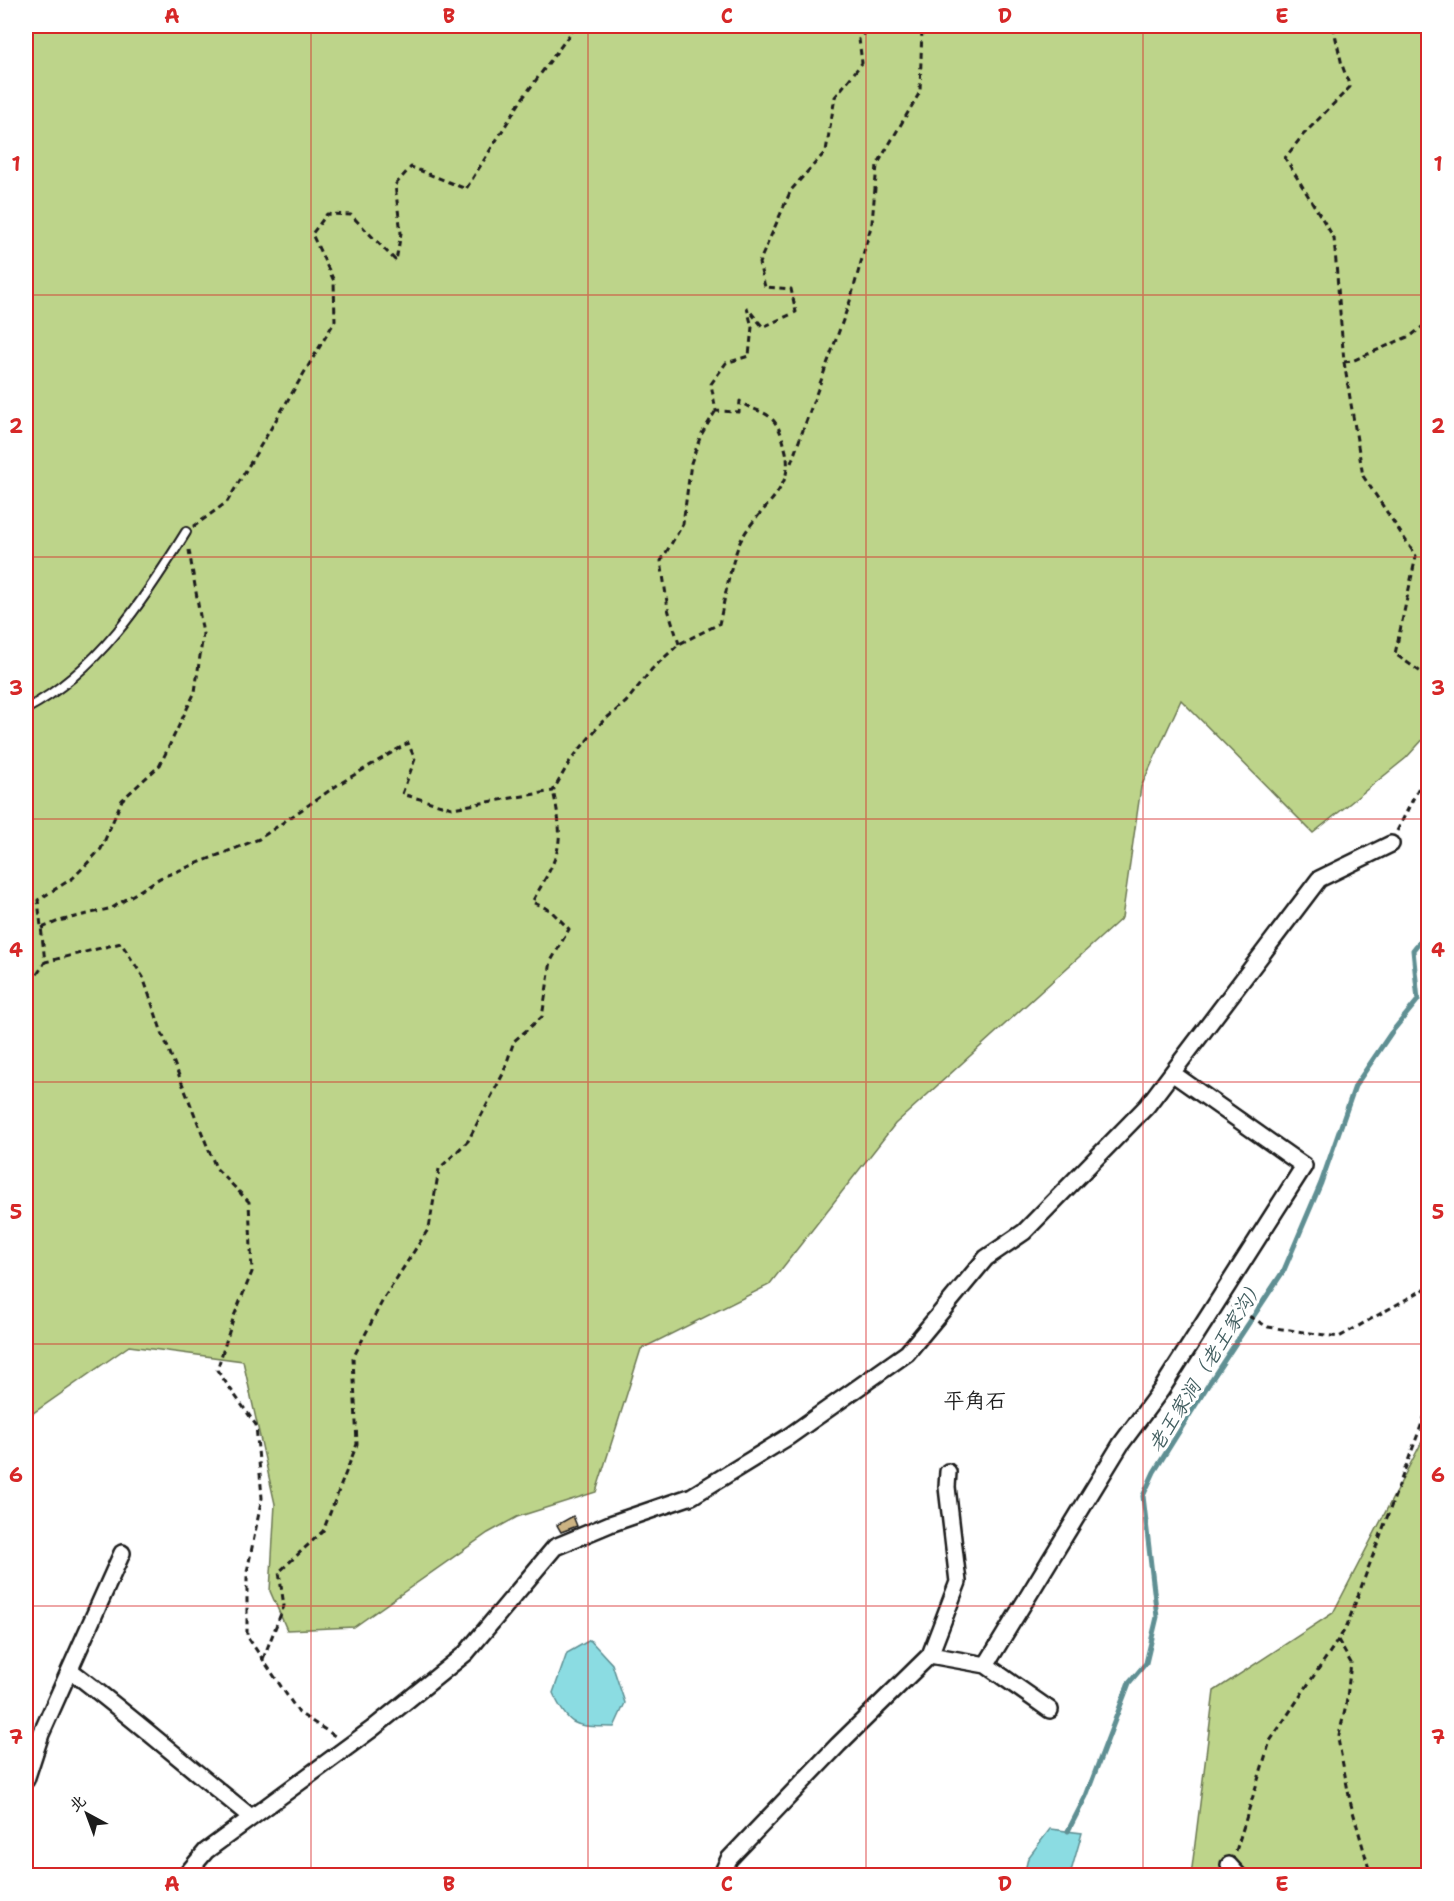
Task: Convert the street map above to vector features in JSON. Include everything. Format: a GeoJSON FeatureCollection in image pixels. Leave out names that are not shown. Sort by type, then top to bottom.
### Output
{"type":"FeatureCollection","features":[{"type":"Feature","properties":{"kind":"street"},"geometry":{"type":"LineString","coordinates":[[185,1875],[206,1851],[466,1653],[555,1547],[610,1524],[692,1496],[788,1437],[907,1353],[986,1258],[1024,1232],[1147,1106],[1319,879],[1391,844]]}},
{"type":"Feature","properties":{"kind":"street"},"geometry":{"type":"LineString","coordinates":[[986,1665],[1121,1444],[1161,1390],[1304,1166],[1172,1073]]}},
{"type":"Feature","properties":{"kind":"street"},"geometry":{"type":"LineString","coordinates":[[721,1875],[729,1859],[838,1745],[930,1655],[958,1582],[947,1487],[948,1472]]}},
{"type":"Feature","properties":{"kind":"street"},"geometry":{"type":"LineString","coordinates":[[26,1780],[41,1734],[122,1552]]}},
{"type":"Feature","properties":{"kind":"street"},"geometry":{"type":"LineString","coordinates":[[930,1655],[986,1665],[1050,1710]]}},
{"type":"Feature","properties":{"kind":"street"},"geometry":{"type":"LineString","coordinates":[[70,1670],[139,1722],[182,1762],[250,1817]]}},
{"type":"Feature","properties":{"kind":"lane"},"geometry":{"type":"LineString","coordinates":[[26,709],[45,699],[100,652],[146,597],[186,532]]}},
{"type":"Feature","properties":{"kind":"path"},"geometry":{"type":"LineString","coordinates":[[26,992],[45,962],[39,900],[73,878],[100,849],[122,800],[160,765],[195,692],[203,634],[186,532],[227,502],[335,321],[334,281],[312,234],[327,214],[351,215],[396,261],[401,233],[395,185],[411,167],[466,189],[522,99],[576,26]]}},
{"type":"Feature","properties":{"kind":"path"},"geometry":{"type":"LineString","coordinates":[[679,644],[668,609],[661,561],[683,524],[691,463],[700,435],[716,411],[711,384],[726,363],[749,356],[752,327],[747,308],[764,327],[796,312],[791,289],[765,287],[759,263],[791,190],[825,151],[835,97],[862,63],[859,39],[870,26]]}},
{"type":"Feature","properties":{"kind":"path"},"geometry":{"type":"LineString","coordinates":[[263,1659],[284,1606],[279,1572],[323,1531],[357,1444],[353,1358],[384,1298],[429,1228],[439,1169],[468,1141],[503,1074],[514,1041],[542,1017],[551,961],[569,928],[550,910],[532,902],[556,860],[561,826],[553,791],[570,760],[602,722],[626,702],[652,669],[679,644],[719,624],[738,547],[752,521],[780,490],[850,301],[872,223],[877,165],[920,92],[922,26]]}},
{"type":"Feature","properties":{"kind":"path"},"geometry":{"type":"LineString","coordinates":[[1333,26],[1342,65],[1350,87],[1303,135],[1285,158],[1334,238],[1344,362],[1363,476],[1416,556],[1395,654],[1428,677]]}},
{"type":"Feature","properties":{"kind":"path"},"geometry":{"type":"LineString","coordinates":[[1344,362],[1352,361],[1412,335],[1428,322]]}},
{"type":"Feature","properties":{"kind":"path"},"geometry":{"type":"LineString","coordinates":[[716,411],[739,412],[740,401],[748,408],[771,417],[782,436],[790,465]]}},
{"type":"Feature","properties":{"kind":"path"},"geometry":{"type":"LineString","coordinates":[[42,928],[58,921],[112,908],[160,878],[259,839],[339,784],[408,743],[416,759],[402,794],[452,808],[553,791]]}},
{"type":"Feature","properties":{"kind":"path"},"geometry":{"type":"LineString","coordinates":[[1391,844],[1428,768]]}},
{"type":"Feature","properties":{"kind":"path"},"geometry":{"type":"LineString","coordinates":[[45,962],[121,943],[143,977],[162,1034],[216,1168],[249,1202],[252,1272],[234,1316],[217,1370],[256,1425],[262,1498],[247,1572],[247,1636],[299,1713],[348,1745]]}},
{"type":"Feature","properties":{"kind":"path"},"geometry":{"type":"LineString","coordinates":[[1219,1299],[1268,1327],[1339,1337],[1428,1287]]}},
{"type":"Feature","properties":{"kind":"path"},"geometry":{"type":"LineString","coordinates":[[1234,1866],[1270,1741],[1346,1628],[1428,1407]]}},
{"type":"Feature","properties":{"kind":"path"},"geometry":{"type":"LineString","coordinates":[[1338,1640],[1351,1663],[1346,1706],[1338,1739],[1350,1801],[1371,1875]]}},
{"type":"Feature","properties":{"kind":"green space"},"geometry":{"type":"Polygon","coordinates":[[[26,26],[1428,26],[1428,734],[1406,758],[1313,833],[1181,700],[1141,787],[1122,918],[895,1124],[769,1285],[641,1349],[596,1492],[517,1517],[488,1533],[354,1627],[287,1630],[270,1591],[275,1504],[243,1361],[129,1346],[26,1418],[26,26]]]}},
{"type":"Feature","properties":{"kind":"green space"},"geometry":{"type":"Polygon","coordinates":[[[1428,1430],[1428,1875],[1191,1876],[1214,1691],[1333,1613],[1428,1430]]]}},
{"type":"Feature","properties":{"kind":"water"},"geometry":{"type":"Polygon","coordinates":[[[590,1640],[612,1664],[625,1703],[614,1727],[576,1724],[564,1714],[553,1693],[567,1653],[590,1640]]]}},
{"type":"Feature","properties":{"kind":"water"},"geometry":{"type":"Polygon","coordinates":[[[1050,1829],[1082,1833],[1070,1875],[1024,1875],[1028,1858],[1050,1829]]]}},
{"type":"Feature","properties":{"kind":"building"},"geometry":{"type":"Polygon","coordinates":[[[573,1516],[577,1526],[561,1532],[557,1525],[573,1516]]]}},
{"type":"Feature","properties":{"kind":"waterway","name":"老王家涧（老王家沟）"},"geometry":{"type":"LineString","coordinates":[[1068,1831],[1086,1796],[1129,1683],[1146,1663],[1157,1617],[1143,1496],[1154,1472],[1210,1382],[1284,1270],[1321,1183],[1355,1086],[1391,1033],[1418,1000],[1413,950],[1428,931]]}},
{"type":"Feature","properties":{"kind":"district","name":"平角石"},"geometry":{"type":"Point","coordinates":[975,1401]}}]}
